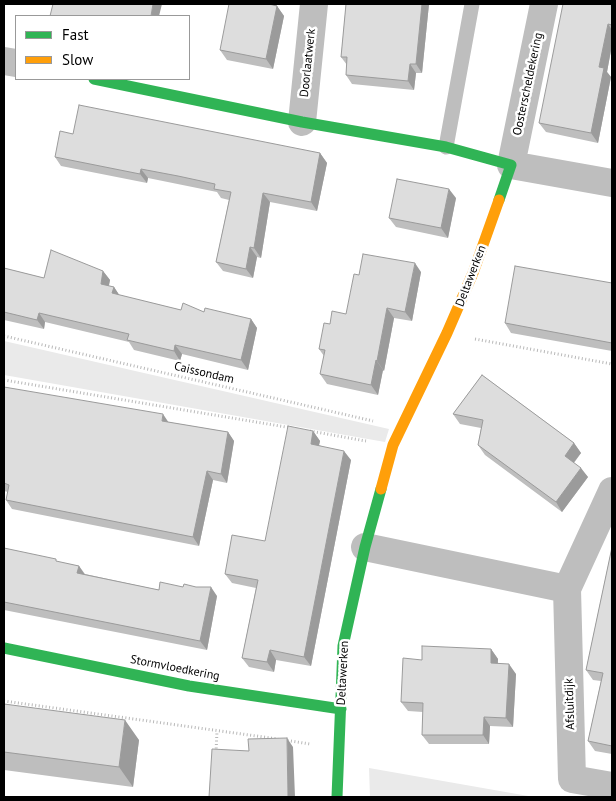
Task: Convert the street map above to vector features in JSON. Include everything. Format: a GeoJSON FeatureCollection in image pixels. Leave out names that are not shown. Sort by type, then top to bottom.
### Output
{"type":"FeatureCollection","features":[{"type":"Feature","properties":{"kind":"street","name":"Doorlaatwerk"},"geometry":{"type":"LineString","coordinates":[[302,122],[314,4]]}},
{"type":"Feature","properties":{"kind":"street","name":"Oosterscheldekering"},"geometry":{"type":"LineString","coordinates":[[511,165],[544,4]]}},
{"type":"Feature","properties":{"kind":"street"},"geometry":{"type":"LineString","coordinates":[[99,80],[302,122],[446,147],[511,165],[612,183]]}},
{"type":"Feature","properties":{"kind":"street","name":"Deltawerken"},"geometry":{"type":"LineString","coordinates":[[337,797],[343,646],[365,547],[393,445],[448,334],[473,273],[511,165]]}},
{"type":"Feature","properties":{"kind":"street","name":"Afsluitdijk"},"geometry":{"type":"LineString","coordinates":[[612,492],[567,589],[572,779],[612,786]]}},
{"type":"Feature","properties":{"kind":"street"},"geometry":{"type":"LineString","coordinates":[[365,547],[567,589]]}},
{"type":"Feature","properties":{"kind":"street","name":"Stormvloedkering"},"geometry":{"type":"LineString","coordinates":[[4,648],[189,686],[341,709]]}},
{"type":"Feature","properties":{"kind":"lane"},"geometry":{"type":"LineString","coordinates":[[446,147],[472,4]]}},
{"type":"Feature","properties":{"kind":"path"},"geometry":{"type":"LineString","coordinates":[[448,334],[612,364]]}},
{"type":"Feature","properties":{"kind":"path","name":"Caissondam"},"geometry":{"type":"LineString","coordinates":[[4,336],[401,427]]}},
{"type":"Feature","properties":{"kind":"path"},"geometry":{"type":"LineString","coordinates":[[4,380],[296,429]]}},
{"type":"Feature","properties":{"kind":"path"},"geometry":{"type":"LineString","coordinates":[[306,430],[393,445]]}},
{"type":"Feature","properties":{"kind":"path"},"geometry":{"type":"LineString","coordinates":[[4,701],[339,748]]}},
{"type":"Feature","properties":{"kind":"path"},"geometry":{"type":"LineString","coordinates":[[215,759],[217,731]]}},
{"type":"Feature","properties":{"kind":"shaded area"},"geometry":{"type":"Polygon","coordinates":[[[4,341],[389,429],[385,442],[4,375],[4,341]]]}},
{"type":"Feature","properties":{"kind":"shaded area"},"geometry":{"type":"Polygon","coordinates":[[[369,768],[534,797],[370,797],[369,768]]]}},
{"type":"Feature","properties":{"kind":"building"},"geometry":{"type":"Polygon","coordinates":[[[53,4],[153,4],[151,15],[50,15],[53,4]]]}},
{"type":"Feature","properties":{"kind":"building"},"geometry":{"type":"Polygon","coordinates":[[[229,4],[269,4],[277,6],[266,59],[220,50],[229,4]]]}},
{"type":"Feature","properties":{"kind":"building"},"geometry":{"type":"Polygon","coordinates":[[[346,4],[422,4],[416,64],[410,64],[408,81],[346,75],[347,57],[341,57],[346,4]]]}},
{"type":"Feature","properties":{"kind":"building"},"geometry":{"type":"Polygon","coordinates":[[[563,4],[612,4],[612,25],[608,24],[599,67],[604,68],[591,133],[539,123],[563,4]]]}},
{"type":"Feature","properties":{"kind":"building"},"geometry":{"type":"Polygon","coordinates":[[[79,105],[320,153],[311,202],[263,193],[254,248],[250,247],[246,269],[216,262],[231,192],[214,189],[215,184],[178,176],[141,169],[140,174],[55,157],[60,131],[73,134],[79,105]]]}},
{"type":"Feature","properties":{"kind":"building"},"geometry":{"type":"Polygon","coordinates":[[[397,179],[449,189],[441,228],[389,218],[397,179]]]}},
{"type":"Feature","properties":{"kind":"building"},"geometry":{"type":"Polygon","coordinates":[[[51,250],[103,271],[101,284],[114,287],[112,293],[181,310],[183,303],[204,312],[205,308],[251,319],[241,360],[175,345],[174,351],[127,340],[129,334],[39,313],[37,320],[4,312],[4,268],[44,278],[51,250]]]}},
{"type":"Feature","properties":{"kind":"building"},"geometry":{"type":"Polygon","coordinates":[[[363,254],[415,263],[405,312],[387,308],[371,385],[320,374],[325,350],[319,349],[324,323],[330,324],[332,311],[346,314],[354,274],[359,275],[363,254]]]}},
{"type":"Feature","properties":{"kind":"building"},"geometry":{"type":"Polygon","coordinates":[[[515,266],[612,283],[612,343],[505,323],[515,266]]]}},
{"type":"Feature","properties":{"kind":"building"},"geometry":{"type":"Polygon","coordinates":[[[482,375],[574,443],[565,456],[581,468],[556,502],[478,445],[483,420],[453,414],[482,375]]]}},
{"type":"Feature","properties":{"kind":"building"},"geometry":{"type":"Polygon","coordinates":[[[4,387],[163,414],[162,421],[228,432],[221,474],[207,471],[193,537],[6,500],[9,485],[4,483],[4,387]]]}},
{"type":"Feature","properties":{"kind":"building"},"geometry":{"type":"Polygon","coordinates":[[[288,426],[313,431],[311,444],[344,451],[304,657],[270,650],[267,662],[242,658],[258,580],[225,574],[232,535],[265,541],[288,426]]]}},
{"type":"Feature","properties":{"kind":"building"},"geometry":{"type":"Polygon","coordinates":[[[612,547],[612,746],[588,741],[603,673],[586,670],[612,547]]]}},
{"type":"Feature","properties":{"kind":"building"},"geometry":{"type":"Polygon","coordinates":[[[4,548],[79,566],[77,573],[159,590],[160,582],[183,587],[184,584],[196,587],[211,587],[200,641],[4,602],[4,548]]]}},
{"type":"Feature","properties":{"kind":"building"},"geometry":{"type":"Polygon","coordinates":[[[422,646],[491,649],[491,663],[509,664],[506,718],[484,717],[483,735],[422,735],[423,703],[401,702],[403,658],[422,660],[422,646]]]}},
{"type":"Feature","properties":{"kind":"building"},"geometry":{"type":"Polygon","coordinates":[[[4,704],[125,720],[119,767],[4,752],[4,704]]]}},
{"type":"Feature","properties":{"kind":"building"},"geometry":{"type":"Polygon","coordinates":[[[287,738],[288,797],[209,797],[212,749],[249,751],[248,739],[287,738]]]}},
{"type":"Feature","properties":{"kind":"traffic: fast"},"geometry":{"type":"LineString","coordinates":[[99,80],[302,122],[446,147],[511,165],[499,200]]}},
{"type":"Feature","properties":{"kind":"traffic: fast"},"geometry":{"type":"LineString","coordinates":[[337,797],[343,646],[365,547],[381,489]]}},
{"type":"Feature","properties":{"kind":"traffic: fast"},"geometry":{"type":"LineString","coordinates":[[4,648],[189,686],[341,709]]}},
{"type":"Feature","properties":{"kind":"traffic: slow"},"geometry":{"type":"LineString","coordinates":[[381,489],[393,445],[447,333],[473,273],[499,200]]}}]}
